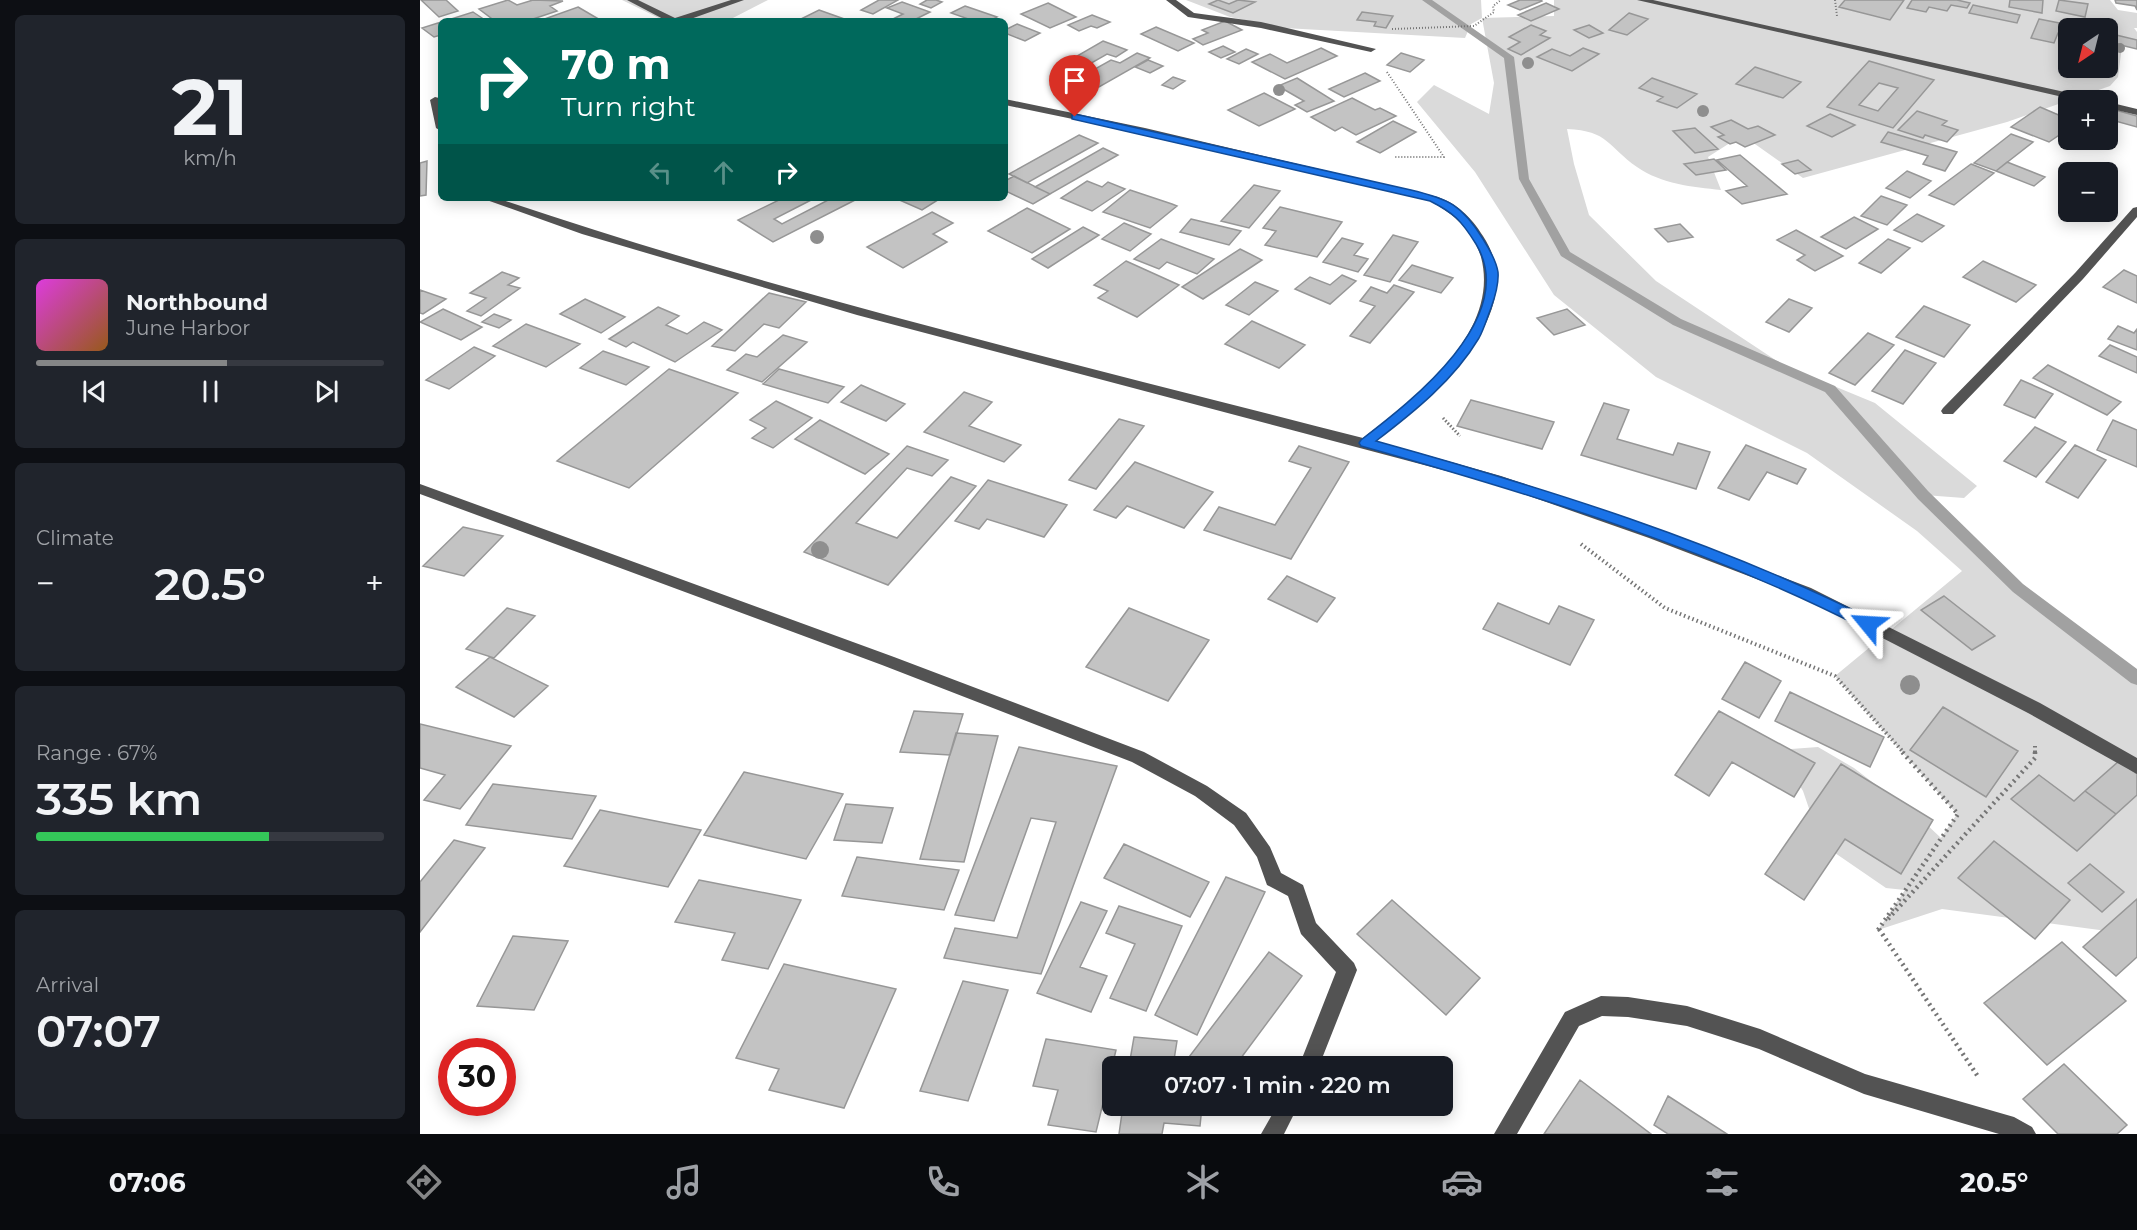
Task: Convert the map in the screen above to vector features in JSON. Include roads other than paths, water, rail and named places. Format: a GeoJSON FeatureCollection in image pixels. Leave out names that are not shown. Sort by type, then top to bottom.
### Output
{"type":"FeatureCollection","features":[{"type":"Feature","properties":{"kind":"street"},"geometry":{"type":"LineString","coordinates":[[631,0],[669,18]]}},
{"type":"Feature","properties":{"kind":"street"},"geometry":{"type":"LineString","coordinates":[[684,18],[740,0]]}},
{"type":"Feature","properties":{"kind":"street"},"geometry":{"type":"LineString","coordinates":[[1170,0],[1191,15],[1261,25],[1371,48]]}},
{"type":"Feature","properties":{"kind":"street"},"geometry":{"type":"LineString","coordinates":[[1641,0],[2058,93]]}},
{"type":"Feature","properties":{"kind":"street"},"geometry":{"type":"LineString","coordinates":[[434,100],[438,116]]}},
{"type":"Feature","properties":{"kind":"street"},"geometry":{"type":"LineString","coordinates":[[1008,103],[1145,131],[1434,199],[1456,210],[1466,219],[1489,256],[1493,274],[1490,294],[1474,336],[1454,364],[1405,413],[1365,443]]}},
{"type":"Feature","properties":{"kind":"street"},"geometry":{"type":"LineString","coordinates":[[2118,107],[2137,112]]}},
{"type":"Feature","properties":{"kind":"street"},"geometry":{"type":"LineString","coordinates":[[495,201],[586,232],[861,312],[1496,479],[1654,534],[1806,592],[2034,708],[2137,766]]}},
{"type":"Feature","properties":{"kind":"street"},"geometry":{"type":"LineString","coordinates":[[1948,411],[2079,276],[2137,210]]}},
{"type":"Feature","properties":{"kind":"street"},"geometry":{"type":"LineString","coordinates":[[420,489],[888,661],[1062,728],[1138,758],[1201,790],[1240,819],[1264,853],[1274,879],[1296,891],[1308,928],[1347,970],[1313,1056]]}},
{"type":"Feature","properties":{"kind":"street"},"geometry":{"type":"LineString","coordinates":[[1505,1134],[1572,1019],[1601,1006],[1628,1006],[1687,1016],[1760,1039],[1864,1083],[2020,1131]]}},
{"type":"Feature","properties":{"kind":"street"},"geometry":{"type":"LineString","coordinates":[[1272,1134],[1282,1116]]}},
{"type":"Feature","properties":{"kind":"waterway"},"geometry":{"type":"LineString","coordinates":[[1426,0],[1509,57],[1524,179],[1565,254],[1677,322],[1830,389],[1923,495],[2018,588],[2137,678]]}}]}
